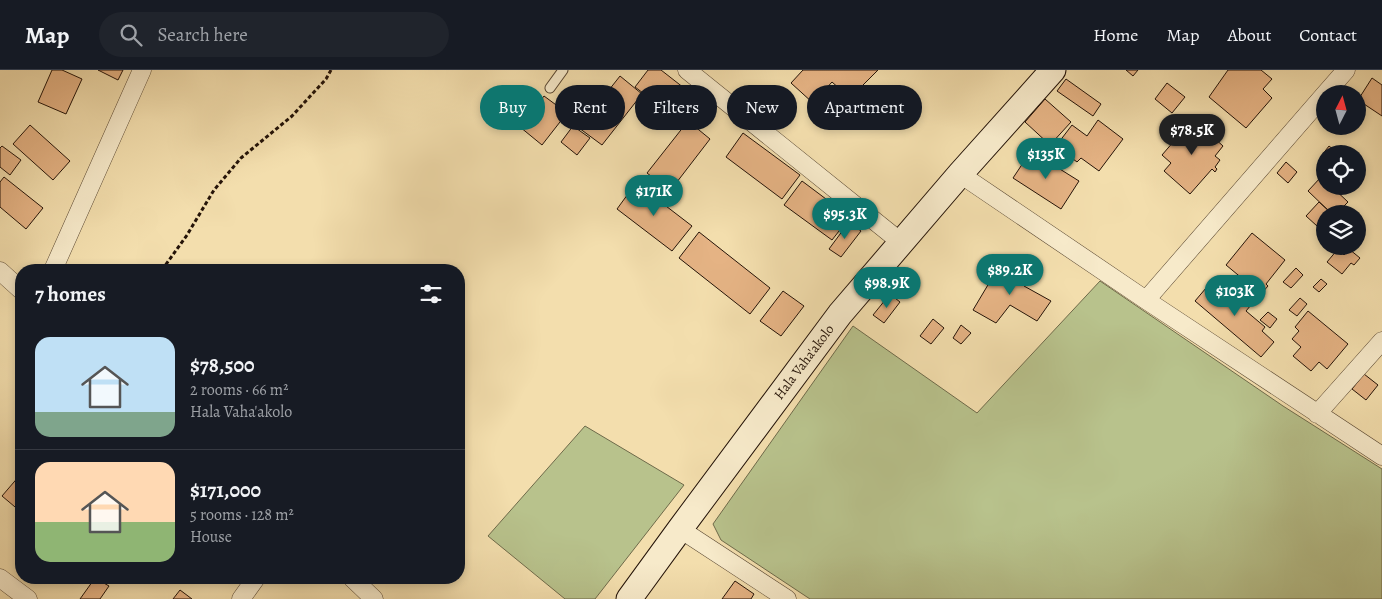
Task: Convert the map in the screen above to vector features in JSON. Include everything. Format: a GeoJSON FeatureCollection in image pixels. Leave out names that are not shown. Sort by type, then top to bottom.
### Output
{"type":"FeatureCollection","features":[{"type":"Feature","properties":{"kind":"main road","name":"Hala Vaha'akolo"},"geometry":{"type":"LineString","coordinates":[[629,599],[840,314],[960,174],[1053,70]]}},
{"type":"Feature","properties":{"kind":"street"},"geometry":{"type":"LineString","coordinates":[[56,264],[142,70]]}},
{"type":"Feature","properties":{"kind":"street"},"geometry":{"type":"LineString","coordinates":[[687,70],[902,242]]}},
{"type":"Feature","properties":{"kind":"street"},"geometry":{"type":"LineString","coordinates":[[1333,85],[1346,70]]}},
{"type":"Feature","properties":{"kind":"street"},"geometry":{"type":"LineString","coordinates":[[1146,300],[1316,104]]}},
{"type":"Feature","properties":{"kind":"street"},"geometry":{"type":"LineString","coordinates":[[960,174],[1382,456]]}},
{"type":"Feature","properties":{"kind":"street"},"geometry":{"type":"LineString","coordinates":[[0,271],[15,285]]}},
{"type":"Feature","properties":{"kind":"street"},"geometry":{"type":"LineString","coordinates":[[1317,414],[1382,341]]}},
{"type":"Feature","properties":{"kind":"street"},"geometry":{"type":"LineString","coordinates":[[680,529],[787,599]]}},
{"type":"Feature","properties":{"kind":"street"},"geometry":{"type":"LineString","coordinates":[[0,578],[28,599]]}},
{"type":"Feature","properties":{"kind":"street"},"geometry":{"type":"LineString","coordinates":[[241,599],[252,584]]}},
{"type":"Feature","properties":{"kind":"street"},"geometry":{"type":"LineString","coordinates":[[358,584],[374,599]]}},
{"type":"Feature","properties":{"kind":"lane"},"geometry":{"type":"LineString","coordinates":[[550,88],[563,70]]}},
{"type":"Feature","properties":{"kind":"path"},"geometry":{"type":"LineString","coordinates":[[166,264],[187,235],[214,190],[241,158],[292,116],[326,80],[331,70]]}},
{"type":"Feature","properties":{"kind":"green space"},"geometry":{"type":"Polygon","coordinates":[[[1100,281],[1283,406],[1382,469],[1382,599],[810,599],[721,540],[713,524],[853,326],[977,413],[1100,281]]]}},
{"type":"Feature","properties":{"kind":"green space"},"geometry":{"type":"Polygon","coordinates":[[[585,426],[684,485],[595,599],[565,599],[488,536],[585,426]]]}},
{"type":"Feature","properties":{"kind":"building"},"geometry":{"type":"Polygon","coordinates":[[[52,70],[62,70],[82,79],[66,114],[38,102],[52,70]]]}},
{"type":"Feature","properties":{"kind":"building"},"geometry":{"type":"Polygon","coordinates":[[[98,70],[123,70],[118,80],[98,70]]]}},
{"type":"Feature","properties":{"kind":"building"},"geometry":{"type":"Polygon","coordinates":[[[648,70],[661,70],[680,85],[637,85],[648,70]]]}},
{"type":"Feature","properties":{"kind":"building"},"geometry":{"type":"Polygon","coordinates":[[[803,70],[878,70],[863,85],[835,85],[832,82],[829,85],[807,85],[807,98],[797,88],[797,85],[791,83],[803,70]]]}},
{"type":"Feature","properties":{"kind":"building"},"geometry":{"type":"Polygon","coordinates":[[[1126,70],[1138,70],[1133,76],[1126,70]]]}},
{"type":"Feature","properties":{"kind":"building"},"geometry":{"type":"Polygon","coordinates":[[[1228,70],[1261,70],[1272,79],[1263,89],[1272,98],[1246,128],[1209,97],[1228,70]]]}},
{"type":"Feature","properties":{"kind":"building"},"geometry":{"type":"Polygon","coordinates":[[[620,76],[635,88],[635,103],[625,116],[625,85],[613,85],[620,76]]]}},
{"type":"Feature","properties":{"kind":"building"},"geometry":{"type":"Polygon","coordinates":[[[1372,78],[1382,85],[1382,116],[1366,105],[1366,87],[1372,78]]]}},
{"type":"Feature","properties":{"kind":"building"},"geometry":{"type":"Polygon","coordinates":[[[1066,79],[1101,104],[1093,116],[1057,91],[1066,79]]]}},
{"type":"Feature","properties":{"kind":"building"},"geometry":{"type":"Polygon","coordinates":[[[1167,83],[1185,97],[1172,113],[1155,99],[1167,83]]]}},
{"type":"Feature","properties":{"kind":"building"},"geometry":{"type":"Polygon","coordinates":[[[545,97],[555,104],[555,128],[542,145],[524,130],[545,130],[545,97]]]}},
{"type":"Feature","properties":{"kind":"building"},"geometry":{"type":"Polygon","coordinates":[[[1045,99],[1071,122],[1050,145],[1025,122],[1045,99]]]}},
{"type":"Feature","properties":{"kind":"building"},"geometry":{"type":"Polygon","coordinates":[[[1193,119],[1223,146],[1215,156],[1220,160],[1215,167],[1217,169],[1215,172],[1212,169],[1190,194],[1164,171],[1171,163],[1162,155],[1193,119]]]}},
{"type":"Feature","properties":{"kind":"building"},"geometry":{"type":"Polygon","coordinates":[[[1098,120],[1123,139],[1099,171],[1081,158],[1077,162],[1056,146],[1072,125],[1087,136],[1098,120]]]}},
{"type":"Feature","properties":{"kind":"building"},"geometry":{"type":"Polygon","coordinates":[[[30,125],[70,161],[53,180],[13,144],[30,125]]]}},
{"type":"Feature","properties":{"kind":"building"},"geometry":{"type":"Polygon","coordinates":[[[570,130],[579,130],[590,138],[577,155],[561,142],[570,130]]]}},
{"type":"Feature","properties":{"kind":"building"},"geometry":{"type":"Polygon","coordinates":[[[582,130],[614,130],[602,145],[582,130]]]}},
{"type":"Feature","properties":{"kind":"building"},"geometry":{"type":"Polygon","coordinates":[[[681,130],[699,130],[710,139],[670,191],[647,173],[681,130]]]}},
{"type":"Feature","properties":{"kind":"building"},"geometry":{"type":"Polygon","coordinates":[[[743,133],[800,175],[782,199],[726,157],[743,133]]]}},
{"type":"Feature","properties":{"kind":"building"},"geometry":{"type":"Polygon","coordinates":[[[2,146],[21,160],[10,175],[0,167],[0,148],[2,146]]]}},
{"type":"Feature","properties":{"kind":"building"},"geometry":{"type":"Polygon","coordinates":[[[1031,151],[1079,181],[1061,209],[1013,178],[1031,151]]]}},
{"type":"Feature","properties":{"kind":"building"},"geometry":{"type":"Polygon","coordinates":[[[1286,162],[1297,172],[1288,183],[1277,173],[1286,162]]]}},
{"type":"Feature","properties":{"kind":"building"},"geometry":{"type":"Polygon","coordinates":[[[4,177],[43,208],[26,229],[0,207],[0,182],[4,177]]]}},
{"type":"Feature","properties":{"kind":"building"},"geometry":{"type":"Polygon","coordinates":[[[802,181],[850,217],[832,240],[784,205],[802,181]]]}},
{"type":"Feature","properties":{"kind":"building"},"geometry":{"type":"Polygon","coordinates":[[[1316,182],[1316,195],[1341,195],[1348,202],[1345,205],[1323,205],[1308,191],[1316,182]]]}},
{"type":"Feature","properties":{"kind":"building"},"geometry":{"type":"Polygon","coordinates":[[[636,183],[692,226],[672,251],[617,209],[636,183]]]}},
{"type":"Feature","properties":{"kind":"building"},"geometry":{"type":"Polygon","coordinates":[[[1316,205],[1316,225],[1306,216],[1316,205]]]}},
{"type":"Feature","properties":{"kind":"building"},"geometry":{"type":"Polygon","coordinates":[[[849,222],[861,231],[841,257],[829,249],[849,222]]]}},
{"type":"Feature","properties":{"kind":"building"},"geometry":{"type":"Polygon","coordinates":[[[699,232],[770,288],[750,314],[679,258],[699,232]]]}},
{"type":"Feature","properties":{"kind":"building"},"geometry":{"type":"Polygon","coordinates":[[[1252,233],[1285,260],[1266,284],[1268,286],[1261,294],[1226,265],[1252,233]]]}},
{"type":"Feature","properties":{"kind":"building"},"geometry":{"type":"Polygon","coordinates":[[[1333,255],[1356,255],[1360,258],[1354,265],[1351,263],[1342,274],[1327,262],[1333,255]]]}},
{"type":"Feature","properties":{"kind":"building"},"geometry":{"type":"Polygon","coordinates":[[[1001,263],[1027,279],[1024,286],[1051,301],[1037,321],[1010,305],[996,323],[973,310],[1001,263]]]}},
{"type":"Feature","properties":{"kind":"building"},"geometry":{"type":"Polygon","coordinates":[[[1296,268],[1303,275],[1291,288],[1283,282],[1296,268]]]}},
{"type":"Feature","properties":{"kind":"building"},"geometry":{"type":"Polygon","coordinates":[[[1321,279],[1327,284],[1319,292],[1313,287],[1321,279]]]}},
{"type":"Feature","properties":{"kind":"building"},"geometry":{"type":"Polygon","coordinates":[[[1212,281],[1232,298],[1237,293],[1251,305],[1246,311],[1265,327],[1262,331],[1274,342],[1261,357],[1195,301],[1212,281]]]}},
{"type":"Feature","properties":{"kind":"building"},"geometry":{"type":"Polygon","coordinates":[[[783,291],[804,306],[781,336],[760,321],[783,291]]]}},
{"type":"Feature","properties":{"kind":"building"},"geometry":{"type":"Polygon","coordinates":[[[890,294],[900,302],[884,323],[873,315],[890,294]]]}},
{"type":"Feature","properties":{"kind":"building"},"geometry":{"type":"Polygon","coordinates":[[[1300,298],[1307,304],[1297,316],[1289,310],[1300,298]]]}},
{"type":"Feature","properties":{"kind":"building"},"geometry":{"type":"Polygon","coordinates":[[[1308,311],[1348,344],[1327,369],[1319,362],[1311,371],[1293,356],[1301,347],[1292,339],[1299,331],[1295,327],[1308,311]]]}},
{"type":"Feature","properties":{"kind":"building"},"geometry":{"type":"Polygon","coordinates":[[[1268,312],[1277,319],[1270,328],[1260,320],[1268,312]]]}},
{"type":"Feature","properties":{"kind":"building"},"geometry":{"type":"Polygon","coordinates":[[[933,319],[944,328],[931,344],[920,336],[933,319]]]}},
{"type":"Feature","properties":{"kind":"building"},"geometry":{"type":"Polygon","coordinates":[[[961,325],[971,333],[961,344],[953,338],[961,325]]]}},
{"type":"Feature","properties":{"kind":"building"},"geometry":{"type":"Polygon","coordinates":[[[1364,374],[1378,385],[1366,400],[1352,389],[1364,374]]]}},
{"type":"Feature","properties":{"kind":"building"},"geometry":{"type":"Polygon","coordinates":[[[15,481],[15,507],[2,496],[15,481]]]}},
{"type":"Feature","properties":{"kind":"building"},"geometry":{"type":"Polygon","coordinates":[[[735,581],[754,594],[751,599],[722,599],[735,581]]]}},
{"type":"Feature","properties":{"kind":"building"},"geometry":{"type":"Polygon","coordinates":[[[91,584],[106,584],[109,586],[100,599],[80,599],[91,584]]]}},
{"type":"Feature","properties":{"kind":"building"},"geometry":{"type":"Polygon","coordinates":[[[180,590],[192,599],[173,599],[180,590]]]}}]}
